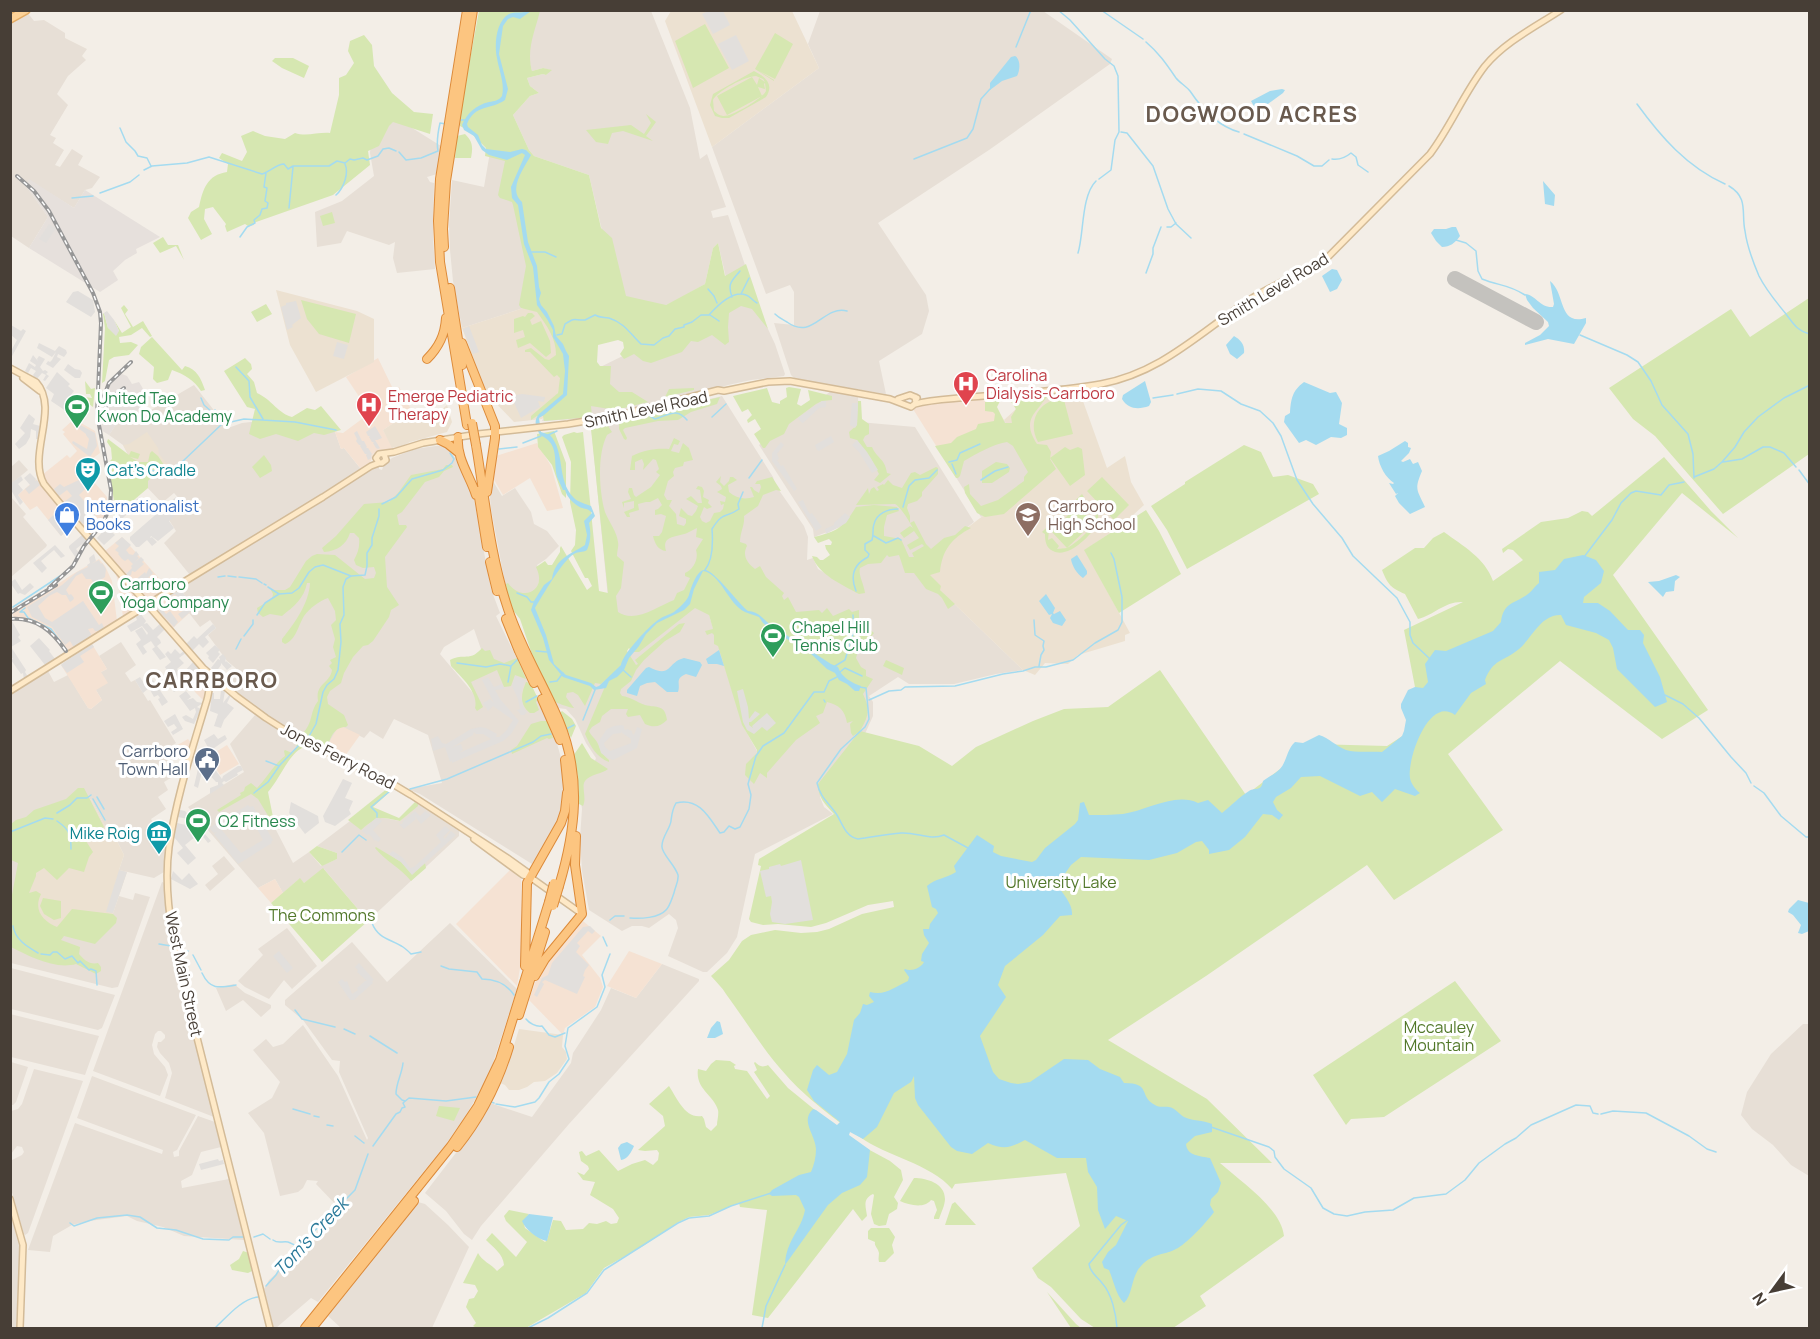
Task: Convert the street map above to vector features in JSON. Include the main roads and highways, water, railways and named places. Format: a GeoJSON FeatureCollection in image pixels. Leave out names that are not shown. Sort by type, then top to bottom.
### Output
{"type":"FeatureCollection","features":[{"type":"Feature","properties":{"kind":"highway"},"geometry":{"type":"LineString","coordinates":[[467,10],[438,199],[438,239],[489,552],[510,630],[542,698],[551,710],[568,780],[568,830],[557,884]]}},
{"type":"Feature","properties":{"kind":"highway"},"geometry":{"type":"LineString","coordinates":[[469,424],[443,229],[444,197],[473,10]]}},
{"type":"Feature","properties":{"kind":"highway"},"geometry":{"type":"LineString","coordinates":[[427,359],[438,347],[444,333],[446,298]]}},
{"type":"Feature","properties":{"kind":"highway"},"geometry":{"type":"LineString","coordinates":[[455,321],[495,431],[484,513]]}},
{"type":"Feature","properties":{"kind":"highway"},"geometry":{"type":"LineString","coordinates":[[458,437],[459,453],[484,513],[497,579],[550,711],[560,724],[570,757],[576,806],[575,865],[582,914],[545,959],[530,987],[524,992]]}},
{"type":"Feature","properties":{"kind":"highway"},"geometry":{"type":"LineString","coordinates":[[440,440],[459,453]]}},
{"type":"Feature","properties":{"kind":"highway"},"geometry":{"type":"LineString","coordinates":[[305,1329],[451,1146],[469,1121],[495,1071],[524,992],[527,886],[561,823],[566,805],[568,780]]}},
{"type":"Feature","properties":{"kind":"highway"},"geometry":{"type":"LineString","coordinates":[[312,1329],[472,1126],[488,1100],[501,1072],[570,844],[575,802]]}},
{"type":"Feature","properties":{"kind":"main road"},"geometry":{"type":"LineString","coordinates":[[12,18],[21,10]]}},
{"type":"Feature","properties":{"kind":"main road"},"geometry":{"type":"LineString","coordinates":[[12,18],[26,10]]}},
{"type":"Feature","properties":{"kind":"main road","name":"Smith Level Road"},"geometry":{"type":"LineString","coordinates":[[915,401],[929,402],[1104,384],[1148,369],[1172,356],[1245,302],[1314,267],[1332,254],[1430,154],[1486,66],[1517,39],[1561,10]]}},
{"type":"Feature","properties":{"kind":"main road"},"geometry":{"type":"LineString","coordinates":[[10,368],[41,392],[45,412],[38,465],[42,481],[75,522],[212,676]]}},
{"type":"Feature","properties":{"kind":"main road","name":"Smith Level Road"},"geometry":{"type":"LineString","coordinates":[[568,424],[612,420],[768,381],[790,381],[890,399],[911,407],[915,401]]}},
{"type":"Feature","properties":{"kind":"main road","name":"Smith Level Road"},"geometry":{"type":"LineString","coordinates":[[148,604],[323,497],[377,460],[383,463],[385,456],[394,452],[440,440],[495,431],[568,424],[616,416],[718,390],[724,391]]}},
{"type":"Feature","properties":{"kind":"main road","name":"Smith Level Road"},"geometry":{"type":"LineString","coordinates":[[890,399],[912,395],[915,401]]}},
{"type":"Feature","properties":{"kind":"main road"},"geometry":{"type":"LineString","coordinates":[[906,397],[906,404]]}},
{"type":"Feature","properties":{"kind":"main road"},"geometry":{"type":"LineString","coordinates":[[612,420],[660,405]]}},
{"type":"Feature","properties":{"kind":"main road"},"geometry":{"type":"LineString","coordinates":[[10,691],[148,604]]}},
{"type":"Feature","properties":{"kind":"main road","name":"Jones Ferry Road"},"geometry":{"type":"LineString","coordinates":[[212,676],[248,706],[286,731],[395,785],[467,832],[468,836],[503,861],[582,914]]}},
{"type":"Feature","properties":{"kind":"main road","name":"West Main Street"},"geometry":{"type":"LineString","coordinates":[[212,676],[186,772],[169,847],[169,902],[178,962],[270,1329]]}},
{"type":"Feature","properties":{"kind":"main road"},"geometry":{"type":"LineString","coordinates":[[10,1200],[22,1240],[20,1329]]}},
{"type":"Feature","properties":{"kind":"water"},"geometry":{"type":"Polygon","coordinates":[[[531,11],[520,19],[513,17],[508,19],[503,26],[499,54],[508,89],[505,100],[474,113],[467,124],[478,135],[486,149],[510,152],[522,149],[531,155],[519,178],[516,191],[522,202],[528,242],[537,266],[541,293],[539,299],[554,326],[556,336],[569,356],[567,395],[539,418],[541,432],[550,435],[555,442],[568,491],[580,502],[591,506],[595,516],[589,523],[590,536],[587,550],[569,558],[535,608],[554,664],[566,675],[591,683],[596,687],[599,686],[621,665],[631,648],[649,628],[683,604],[699,572],[705,570],[714,575],[748,611],[758,614],[771,625],[838,667],[847,679],[861,686],[859,691],[855,691],[839,680],[835,673],[827,669],[809,652],[770,629],[759,617],[739,608],[720,583],[709,573],[703,571],[690,604],[684,610],[657,623],[646,634],[629,658],[624,670],[609,681],[606,688],[594,690],[590,686],[563,677],[549,660],[543,638],[531,610],[544,585],[552,579],[556,566],[585,545],[587,535],[584,521],[592,513],[576,504],[563,490],[557,477],[551,443],[537,430],[536,419],[539,414],[563,394],[565,371],[563,354],[553,337],[553,330],[537,305],[533,267],[524,244],[518,205],[512,198],[511,187],[525,155],[522,153],[507,160],[489,155],[482,150],[474,136],[464,130],[462,125],[469,113],[476,107],[502,96],[496,47],[497,34],[501,22],[509,14],[531,11]]]}},
{"type":"Feature","properties":{"kind":"water"},"geometry":{"type":"Polygon","coordinates":[[[1015,56],[1019,65],[1017,76],[1002,81],[990,90],[990,83],[1011,57],[1015,56]]]}},
{"type":"Feature","properties":{"kind":"water"},"geometry":{"type":"Polygon","coordinates":[[[1285,90],[1283,93],[1261,109],[1256,110],[1251,101],[1270,91],[1285,90]]]}},
{"type":"Feature","properties":{"kind":"water"},"geometry":{"type":"Polygon","coordinates":[[[1543,181],[1555,195],[1554,206],[1545,204],[1543,181]]]}},
{"type":"Feature","properties":{"kind":"water"},"geometry":{"type":"Polygon","coordinates":[[[1456,227],[1460,236],[1452,244],[1442,247],[1431,233],[1434,229],[1456,227]]]}},
{"type":"Feature","properties":{"kind":"water"},"geometry":{"type":"Polygon","coordinates":[[[1332,269],[1337,270],[1342,280],[1337,289],[1330,292],[1322,276],[1332,269]]]}},
{"type":"Feature","properties":{"kind":"water"},"geometry":{"type":"Polygon","coordinates":[[[1550,281],[1567,313],[1577,319],[1586,318],[1586,323],[1574,344],[1548,339],[1525,345],[1549,326],[1548,322],[1527,300],[1525,294],[1545,306],[1553,307],[1550,281]]]}},
{"type":"Feature","properties":{"kind":"water"},"geometry":{"type":"Polygon","coordinates":[[[1234,336],[1241,341],[1244,348],[1244,353],[1237,359],[1230,354],[1226,345],[1234,336]]]}},
{"type":"Feature","properties":{"kind":"water"},"geometry":{"type":"Polygon","coordinates":[[[1145,381],[1151,402],[1149,406],[1130,407],[1122,399],[1123,395],[1145,381]]]}},
{"type":"Feature","properties":{"kind":"water"},"geometry":{"type":"Polygon","coordinates":[[[1304,382],[1330,393],[1336,392],[1342,403],[1339,424],[1347,428],[1347,435],[1341,438],[1331,437],[1316,445],[1306,440],[1299,443],[1284,422],[1285,416],[1290,413],[1295,392],[1304,382]]]}},
{"type":"Feature","properties":{"kind":"water"},"geometry":{"type":"Polygon","coordinates":[[[1405,441],[1411,448],[1401,461],[1410,459],[1413,464],[1418,462],[1422,471],[1418,482],[1418,493],[1425,507],[1410,514],[1395,496],[1398,493],[1396,494],[1389,483],[1394,483],[1383,471],[1378,456],[1405,441]]]}},
{"type":"Feature","properties":{"kind":"water"},"geometry":{"type":"Polygon","coordinates":[[[1077,555],[1087,571],[1083,578],[1077,572],[1071,559],[1077,555]]]}},
{"type":"Feature","properties":{"kind":"water","name":"University Lake"},"geometry":{"type":"Polygon","coordinates":[[[1583,555],[1596,560],[1604,571],[1601,583],[1584,597],[1583,603],[1598,603],[1610,611],[1628,630],[1640,630],[1644,635],[1643,643],[1660,677],[1667,702],[1655,707],[1617,669],[1609,640],[1596,633],[1566,625],[1561,615],[1548,618],[1519,649],[1491,668],[1485,680],[1486,684],[1471,693],[1455,715],[1445,711],[1429,721],[1416,744],[1410,769],[1411,782],[1420,793],[1415,796],[1395,789],[1382,802],[1372,792],[1360,796],[1320,776],[1301,777],[1273,802],[1283,815],[1279,820],[1272,815],[1263,814],[1245,837],[1229,850],[1209,854],[1209,850],[1202,841],[1177,853],[1149,860],[1081,857],[1071,865],[1057,885],[1069,903],[1072,915],[1060,916],[1043,935],[1005,966],[998,985],[1006,997],[980,1036],[993,1072],[999,1079],[1018,1084],[1030,1082],[1064,1059],[1088,1060],[1100,1069],[1120,1077],[1124,1083],[1138,1085],[1155,1105],[1171,1108],[1187,1118],[1212,1124],[1212,1132],[1195,1136],[1186,1144],[1191,1153],[1210,1158],[1221,1183],[1218,1192],[1211,1199],[1210,1205],[1214,1212],[1182,1245],[1150,1258],[1141,1266],[1124,1303],[1117,1292],[1109,1270],[1104,1268],[1102,1262],[1116,1245],[1128,1221],[1116,1216],[1105,1229],[1098,1210],[1097,1187],[1088,1172],[1086,1158],[1057,1158],[1025,1140],[1007,1147],[998,1147],[988,1143],[972,1154],[957,1151],[951,1147],[918,1105],[915,1098],[914,1076],[911,1082],[894,1093],[877,1127],[863,1139],[850,1132],[849,1135],[870,1150],[867,1177],[860,1185],[842,1193],[828,1205],[785,1265],[788,1249],[805,1210],[796,1195],[772,1196],[769,1194],[799,1175],[811,1172],[816,1149],[808,1118],[813,1109],[837,1125],[840,1122],[814,1101],[807,1090],[813,1070],[817,1065],[829,1075],[837,1072],[847,1054],[854,1020],[863,1004],[874,1002],[869,996],[870,992],[885,992],[908,981],[909,977],[904,970],[916,969],[923,964],[922,954],[929,943],[923,929],[929,929],[938,913],[932,907],[927,886],[956,872],[954,866],[977,835],[994,846],[993,852],[1001,856],[1032,862],[1045,848],[1075,824],[1078,820],[1080,803],[1084,802],[1089,815],[1106,815],[1123,814],[1170,801],[1189,800],[1198,803],[1208,800],[1222,813],[1245,793],[1260,788],[1263,781],[1280,769],[1295,742],[1303,743],[1319,735],[1346,750],[1382,752],[1402,736],[1406,720],[1401,704],[1408,690],[1415,687],[1423,688],[1428,682],[1425,664],[1435,650],[1446,651],[1493,631],[1501,622],[1504,610],[1528,594],[1539,583],[1539,572],[1555,570],[1564,559],[1583,555]]]}},
{"type":"Feature","properties":{"kind":"water"},"geometry":{"type":"Polygon","coordinates":[[[1676,575],[1680,577],[1675,581],[1674,591],[1666,592],[1663,597],[1648,582],[1659,581],[1676,575]]]}},
{"type":"Feature","properties":{"kind":"water"},"geometry":{"type":"Polygon","coordinates":[[[1046,594],[1055,608],[1053,613],[1060,611],[1066,620],[1062,626],[1053,623],[1050,618],[1052,614],[1049,615],[1039,601],[1046,594]]]}},
{"type":"Feature","properties":{"kind":"water"},"geometry":{"type":"Polygon","coordinates":[[[719,650],[724,666],[708,664],[706,659],[719,650]]]}},
{"type":"Feature","properties":{"kind":"water"},"geometry":{"type":"Polygon","coordinates":[[[684,658],[700,662],[702,665],[696,677],[686,674],[680,678],[678,692],[667,692],[655,682],[640,686],[637,696],[627,693],[627,690],[646,668],[666,670],[684,658]]]}},
{"type":"Feature","properties":{"kind":"water"},"geometry":{"type":"Polygon","coordinates":[[[1798,900],[1809,903],[1809,931],[1802,934],[1798,933],[1801,925],[1788,912],[1798,900]]]}},
{"type":"Feature","properties":{"kind":"water"},"geometry":{"type":"Polygon","coordinates":[[[717,1021],[720,1022],[723,1034],[715,1038],[707,1038],[711,1028],[717,1021]]]}},
{"type":"Feature","properties":{"kind":"water"},"geometry":{"type":"Polygon","coordinates":[[[627,1142],[634,1146],[631,1153],[621,1160],[618,1148],[627,1142]]]}},
{"type":"Feature","properties":{"kind":"water"},"geometry":{"type":"Polygon","coordinates":[[[529,1214],[553,1217],[547,1241],[535,1236],[522,1221],[529,1214]]]}},
{"type":"Feature","properties":{"kind":"waterway"},"geometry":{"type":"LineString","coordinates":[[1016,47],[1031,10]]}},
{"type":"Feature","properties":{"kind":"waterway"},"geometry":{"type":"LineString","coordinates":[[1058,10],[1114,66],[1118,76],[1119,132],[1115,140],[1111,170],[1099,179]]}},
{"type":"Feature","properties":{"kind":"waterway"},"geometry":{"type":"LineString","coordinates":[[1101,10],[1143,39]]}},
{"type":"Feature","properties":{"kind":"waterway"},"geometry":{"type":"LineString","coordinates":[[1146,42],[1211,116],[1224,126],[1239,132]]}},
{"type":"Feature","properties":{"kind":"waterway"},"geometry":{"type":"LineString","coordinates":[[914,159],[967,138],[973,129],[981,99],[990,89]]}},
{"type":"Feature","properties":{"kind":"waterway"},"geometry":{"type":"LineString","coordinates":[[1637,104],[1676,150],[1699,169],[1725,184]]}},
{"type":"Feature","properties":{"kind":"waterway"},"geometry":{"type":"LineString","coordinates":[[460,120],[465,120]]}},
{"type":"Feature","properties":{"kind":"waterway"},"geometry":{"type":"LineString","coordinates":[[399,152],[406,160],[421,158],[438,151],[440,123],[446,124]]}},
{"type":"Feature","properties":{"kind":"waterway"},"geometry":{"type":"LineString","coordinates":[[120,128],[126,142],[138,156],[147,158],[151,166]]}},
{"type":"Feature","properties":{"kind":"waterway"},"geometry":{"type":"LineString","coordinates":[[1121,132],[1127,133],[1153,166],[1168,209],[1176,224],[1191,238]]}},
{"type":"Feature","properties":{"kind":"waterway"},"geometry":{"type":"LineString","coordinates":[[1244,134],[1297,156],[1314,166],[1322,166],[1329,160]]}},
{"type":"Feature","properties":{"kind":"waterway"},"geometry":{"type":"LineString","coordinates":[[144,170],[152,166],[187,163],[209,157],[262,174],[281,164],[288,169],[293,166],[329,166],[337,161],[345,163],[350,159],[367,160],[378,156],[383,149],[389,148],[396,151]]}},
{"type":"Feature","properties":{"kind":"waterway"},"geometry":{"type":"LineString","coordinates":[[1332,159],[1342,158],[1351,153],[1356,157],[1358,165],[1368,172]]}},
{"type":"Feature","properties":{"kind":"waterway"},"geometry":{"type":"LineString","coordinates":[[336,195],[345,180],[345,164]]}},
{"type":"Feature","properties":{"kind":"waterway"},"geometry":{"type":"LineString","coordinates":[[289,208],[293,167]]}},
{"type":"Feature","properties":{"kind":"waterway"},"geometry":{"type":"LineString","coordinates":[[240,237],[247,227],[255,223],[254,220],[260,215],[262,209],[267,208],[268,203],[265,201],[267,188],[264,187],[266,173]]}},
{"type":"Feature","properties":{"kind":"waterway"},"geometry":{"type":"LineString","coordinates":[[100,193],[130,182],[139,175]]}},
{"type":"Feature","properties":{"kind":"waterway"},"geometry":{"type":"LineString","coordinates":[[1078,253],[1085,205],[1096,181]]}},
{"type":"Feature","properties":{"kind":"waterway"},"geometry":{"type":"LineString","coordinates":[[1729,186],[1742,201],[1747,242],[1762,281],[1771,296],[1796,326],[1810,334]]}},
{"type":"Feature","properties":{"kind":"waterway"},"geometry":{"type":"LineString","coordinates":[[72,198],[93,196]]}},
{"type":"Feature","properties":{"kind":"waterway"},"geometry":{"type":"LineString","coordinates":[[1167,227],[1176,223]]}},
{"type":"Feature","properties":{"kind":"waterway"},"geometry":{"type":"LineString","coordinates":[[1146,273],[1161,227]]}},
{"type":"Feature","properties":{"kind":"waterway"},"geometry":{"type":"LineString","coordinates":[[1456,240],[1466,243],[1476,251],[1478,271],[1482,279],[1525,295]]}},
{"type":"Feature","properties":{"kind":"waterway"},"geometry":{"type":"LineString","coordinates":[[531,252],[545,252],[556,257]]}},
{"type":"Feature","properties":{"kind":"waterway"},"geometry":{"type":"LineString","coordinates":[[732,297],[730,285],[740,271]]}},
{"type":"Feature","properties":{"kind":"waterway"},"geometry":{"type":"LineString","coordinates":[[741,294],[749,278]]}},
{"type":"Feature","properties":{"kind":"waterway"},"geometry":{"type":"LineString","coordinates":[[708,289],[717,303]]}},
{"type":"Feature","properties":{"kind":"waterway"},"geometry":{"type":"LineString","coordinates":[[557,335],[562,334],[565,324],[574,319],[585,320],[595,315],[619,323],[641,344],[654,345],[669,336],[675,329],[684,327],[701,315],[709,315],[731,297],[746,295],[757,303]]}},
{"type":"Feature","properties":{"kind":"waterway"},"geometry":{"type":"LineString","coordinates":[[775,314],[796,327],[804,327],[831,313],[847,311]]}},
{"type":"Feature","properties":{"kind":"waterway"},"geometry":{"type":"LineString","coordinates":[[710,315],[719,321]]}},
{"type":"Feature","properties":{"kind":"waterway"},"geometry":{"type":"LineString","coordinates":[[1580,335],[1638,362],[1651,381],[1662,405],[1688,434],[1693,454],[1694,478]]}},
{"type":"Feature","properties":{"kind":"waterway"},"geometry":{"type":"LineString","coordinates":[[236,367],[249,381],[250,397],[263,419]]}},
{"type":"Feature","properties":{"kind":"waterway"},"geometry":{"type":"LineString","coordinates":[[1694,477],[1714,469],[1722,462],[1758,417],[1784,398],[1810,385]]}},
{"type":"Feature","properties":{"kind":"waterway"},"geometry":{"type":"LineString","coordinates":[[1177,394],[1198,389],[1221,391],[1241,404],[1260,411],[1273,423],[1281,436],[1297,480],[1313,504],[1342,538],[1353,556],[1397,598],[1410,622],[1410,635],[1413,643],[1430,659]]}},
{"type":"Feature","properties":{"kind":"waterway"},"geometry":{"type":"LineString","coordinates":[[1153,398],[1173,395]]}},
{"type":"Feature","properties":{"kind":"waterway"},"geometry":{"type":"LineString","coordinates":[[201,398],[204,405],[212,412],[215,410],[226,422]]}},
{"type":"Feature","properties":{"kind":"waterway"},"geometry":{"type":"LineString","coordinates":[[712,417],[726,404]]}},
{"type":"Feature","properties":{"kind":"waterway"},"geometry":{"type":"LineString","coordinates":[[650,416],[655,419],[676,413],[687,420]]}},
{"type":"Feature","properties":{"kind":"waterway"},"geometry":{"type":"LineString","coordinates":[[109,465],[113,463],[115,467],[128,467],[140,472],[169,470],[182,462],[222,424],[244,419],[295,422],[336,430]]}},
{"type":"Feature","properties":{"kind":"waterway"},"geometry":{"type":"LineString","coordinates":[[548,435],[557,431]]}},
{"type":"Feature","properties":{"kind":"waterway"},"geometry":{"type":"LineString","coordinates":[[523,443],[541,436]]}},
{"type":"Feature","properties":{"kind":"waterway"},"geometry":{"type":"LineString","coordinates":[[949,462],[957,460],[960,453],[980,444]]}},
{"type":"Feature","properties":{"kind":"waterway"},"geometry":{"type":"LineString","coordinates":[[499,449],[517,447]]}},
{"type":"Feature","properties":{"kind":"waterway"},"geometry":{"type":"LineString","coordinates":[[1723,462],[1742,459],[1763,447],[1770,447],[1784,453],[1796,467]]}},
{"type":"Feature","properties":{"kind":"waterway"},"geometry":{"type":"LineString","coordinates":[[382,504],[396,497],[412,479],[443,470],[454,459],[450,453]]}},
{"type":"Feature","properties":{"kind":"waterway"},"geometry":{"type":"LineString","coordinates":[[749,478],[762,460]]}},
{"type":"Feature","properties":{"kind":"waterway"},"geometry":{"type":"LineString","coordinates":[[952,464],[956,474]]}},
{"type":"Feature","properties":{"kind":"waterway"},"geometry":{"type":"LineString","coordinates":[[981,480],[995,471],[1008,467]]}},
{"type":"Feature","properties":{"kind":"waterway"},"geometry":{"type":"LineString","coordinates":[[903,507],[909,486],[915,480],[929,478],[937,470]]}},
{"type":"Feature","properties":{"kind":"waterway"},"geometry":{"type":"LineString","coordinates":[[1799,470],[1810,485]]}},
{"type":"Feature","properties":{"kind":"waterway"},"geometry":{"type":"LineString","coordinates":[[1584,557],[1612,520],[1621,503],[1631,493],[1636,491],[1661,495],[1669,485],[1684,482]]}},
{"type":"Feature","properties":{"kind":"waterway"},"geometry":{"type":"LineString","coordinates":[[705,570],[711,556],[712,529],[722,517],[739,509],[738,504],[743,492]]}},
{"type":"Feature","properties":{"kind":"waterway"},"geometry":{"type":"LineString","coordinates":[[308,738],[316,724],[323,692],[338,670],[340,624],[344,615],[343,587],[346,579],[351,576],[365,575],[367,553],[372,545],[379,509]]}},
{"type":"Feature","properties":{"kind":"waterway"},"geometry":{"type":"LineString","coordinates":[[856,591],[853,580],[854,571],[859,563],[868,557],[865,544],[872,540],[875,520],[883,512],[898,509]]}},
{"type":"Feature","properties":{"kind":"waterway"},"geometry":{"type":"LineString","coordinates":[[874,536],[886,543],[898,538],[901,540]]}},
{"type":"Feature","properties":{"kind":"waterway"},"geometry":{"type":"LineString","coordinates":[[869,700],[905,687],[955,686],[1073,660],[1095,643],[1118,630],[1122,622],[1122,597],[1111,553]]}},
{"type":"Feature","properties":{"kind":"waterway"},"geometry":{"type":"LineString","coordinates":[[257,615],[265,603],[279,594],[292,593],[299,588],[315,567],[323,565],[351,576]]}},
{"type":"Feature","properties":{"kind":"waterway"},"geometry":{"type":"LineString","coordinates":[[13,607],[60,576]]}},
{"type":"Feature","properties":{"kind":"waterway"},"geometry":{"type":"LineString","coordinates":[[218,577],[225,576]]}},
{"type":"Feature","properties":{"kind":"waterway"},"geometry":{"type":"LineString","coordinates":[[228,576],[236,577]]}},
{"type":"Feature","properties":{"kind":"waterway"},"geometry":{"type":"LineString","coordinates":[[239,577],[256,579],[262,583]]}},
{"type":"Feature","properties":{"kind":"waterway"},"geometry":{"type":"LineString","coordinates":[[268,587],[279,594]]}},
{"type":"Feature","properties":{"kind":"waterway"},"geometry":{"type":"LineString","coordinates":[[517,593],[535,602]]}},
{"type":"Feature","properties":{"kind":"waterway"},"geometry":{"type":"LineString","coordinates":[[25,608],[20,612],[24,612],[28,618],[51,629],[68,652]]}},
{"type":"Feature","properties":{"kind":"waterway"},"geometry":{"type":"LineString","coordinates":[[835,666],[845,660],[854,631],[853,615]]}},
{"type":"Feature","properties":{"kind":"waterway"},"geometry":{"type":"LineString","coordinates":[[244,636],[253,624],[253,620]]}},
{"type":"Feature","properties":{"kind":"waterway"},"geometry":{"type":"LineString","coordinates":[[1034,620],[1035,635],[1044,641],[1039,666]]}},
{"type":"Feature","properties":{"kind":"waterway"},"geometry":{"type":"LineString","coordinates":[[236,649],[241,639]]}},
{"type":"Feature","properties":{"kind":"waterway"},"geometry":{"type":"LineString","coordinates":[[536,651],[547,652]]}},
{"type":"Feature","properties":{"kind":"waterway"},"geometry":{"type":"LineString","coordinates":[[457,663],[486,667],[500,664],[511,666],[518,659]]}},
{"type":"Feature","properties":{"kind":"waterway"},"geometry":{"type":"LineString","coordinates":[[508,682],[511,666]]}},
{"type":"Feature","properties":{"kind":"waterway"},"geometry":{"type":"LineString","coordinates":[[840,672],[845,668],[862,676]]}},
{"type":"Feature","properties":{"kind":"waterway"},"geometry":{"type":"LineString","coordinates":[[622,669],[631,677]]}},
{"type":"Feature","properties":{"kind":"waterway"},"geometry":{"type":"LineString","coordinates":[[550,682],[557,681],[563,673]]}},
{"type":"Feature","properties":{"kind":"waterway","name":"Tom's Creek"},"geometry":{"type":"LineString","coordinates":[[630,918],[659,915],[671,902],[678,875],[664,853],[662,844],[676,803],[684,802],[697,806],[720,833],[729,826],[735,829],[740,827],[749,809],[751,795],[748,784],[756,756],[763,746],[784,733],[814,692],[824,692],[829,681],[837,677]]}},
{"type":"Feature","properties":{"kind":"waterway"},"geometry":{"type":"LineString","coordinates":[[859,687],[866,688],[869,719],[865,727],[841,749],[817,783],[845,830],[850,836],[858,839],[901,833],[928,837],[944,835],[968,848]]}},
{"type":"Feature","properties":{"kind":"waterway"},"geometry":{"type":"LineString","coordinates":[[583,720],[595,690]]}},
{"type":"Feature","properties":{"kind":"waterway"},"geometry":{"type":"LineString","coordinates":[[1665,695],[1683,704],[1699,718],[1746,773],[1751,783]]}},
{"type":"Feature","properties":{"kind":"waterway"},"geometry":{"type":"LineString","coordinates":[[526,702],[537,696]]}},
{"type":"Feature","properties":{"kind":"waterway"},"geometry":{"type":"LineString","coordinates":[[566,729],[574,725]]}},
{"type":"Feature","properties":{"kind":"waterway"},"geometry":{"type":"LineString","coordinates":[[410,789],[447,779],[533,742],[541,736],[551,734]]}},
{"type":"Feature","properties":{"kind":"waterway"},"geometry":{"type":"LineString","coordinates":[[254,793],[268,782],[280,765],[299,745],[302,745]]}},
{"type":"Feature","properties":{"kind":"waterway"},"geometry":{"type":"LineString","coordinates":[[266,761],[279,766]]}},
{"type":"Feature","properties":{"kind":"waterway"},"geometry":{"type":"LineString","coordinates":[[1754,786],[1764,793],[1781,816],[1806,837],[1810,837]]}},
{"type":"Feature","properties":{"kind":"waterway"},"geometry":{"type":"LineString","coordinates":[[377,817],[377,813],[371,807],[390,791]]}},
{"type":"Feature","properties":{"kind":"waterway"},"geometry":{"type":"LineString","coordinates":[[57,813],[77,798],[87,798],[91,795]]}},
{"type":"Feature","properties":{"kind":"waterway"},"geometry":{"type":"LineString","coordinates":[[97,797],[104,809]]}},
{"type":"Feature","properties":{"kind":"waterway"},"geometry":{"type":"LineString","coordinates":[[93,799],[105,820]]}},
{"type":"Feature","properties":{"kind":"waterway"},"geometry":{"type":"LineString","coordinates":[[10,832],[45,818],[53,819]]}},
{"type":"Feature","properties":{"kind":"waterway"},"geometry":{"type":"LineString","coordinates":[[57,821],[69,833],[71,849]]}},
{"type":"Feature","properties":{"kind":"waterway"},"geometry":{"type":"LineString","coordinates":[[342,852],[359,835],[366,840]]}},
{"type":"Feature","properties":{"kind":"waterway","name":"Tom's Creek"},"geometry":{"type":"LineString","coordinates":[[610,920],[615,916],[624,916]]}},
{"type":"Feature","properties":{"kind":"waterway"},"geometry":{"type":"LineString","coordinates":[[372,923],[381,936],[403,947],[411,954],[421,952]]}},
{"type":"Feature","properties":{"kind":"waterway"},"geometry":{"type":"LineString","coordinates":[[13,926],[14,931],[25,945],[38,953]]}},
{"type":"Feature","properties":{"kind":"waterway","name":"Tom's Creek"},"geometry":{"type":"LineString","coordinates":[[603,937],[607,946]]}},
{"type":"Feature","properties":{"kind":"waterway"},"geometry":{"type":"LineString","coordinates":[[159,944],[171,946]]}},
{"type":"Feature","properties":{"kind":"waterway"},"geometry":{"type":"LineString","coordinates":[[179,948],[183,952],[188,951]]}},
{"type":"Feature","properties":{"kind":"waterway"},"geometry":{"type":"LineString","coordinates":[[41,954],[50,955],[57,952],[65,959],[72,956],[89,970],[96,971],[97,985]]}},
{"type":"Feature","properties":{"kind":"waterway","name":"Tom's Creek"},"geometry":{"type":"LineString","coordinates":[[496,1104],[515,1107],[535,1102],[549,1082],[559,1074],[569,1059],[565,1046],[568,1028],[597,1007],[605,987],[602,975],[610,954]]}},
{"type":"Feature","properties":{"kind":"waterway"},"geometry":{"type":"LineString","coordinates":[[193,955],[201,970]]}},
{"type":"Feature","properties":{"kind":"waterway"},"geometry":{"type":"LineString","coordinates":[[441,966],[477,972],[482,979],[496,981],[514,995]]}},
{"type":"Feature","properties":{"kind":"waterway"},"geometry":{"type":"LineString","coordinates":[[202,973],[212,985],[225,987],[236,985]]}},
{"type":"Feature","properties":{"kind":"waterway"},"geometry":{"type":"LineString","coordinates":[[295,1010],[302,1019],[335,1027]]}},
{"type":"Feature","properties":{"kind":"waterway"},"geometry":{"type":"LineString","coordinates":[[526,1019],[537,1026],[542,1026],[549,1035],[555,1037],[565,1033]]}},
{"type":"Feature","properties":{"kind":"waterway"},"geometry":{"type":"LineString","coordinates":[[344,1029],[355,1034]]}},
{"type":"Feature","properties":{"kind":"waterway"},"geometry":{"type":"LineString","coordinates":[[370,1036],[397,1053]]}},
{"type":"Feature","properties":{"kind":"waterway"},"geometry":{"type":"LineString","coordinates":[[403,1063],[396,1094],[405,1101]]}},
{"type":"Feature","properties":{"kind":"waterway","name":"Tom's Creek"},"geometry":{"type":"LineString","coordinates":[[373,1146],[396,1114],[405,1107],[403,1103],[409,1098],[446,1101],[476,1097]]}},
{"type":"Feature","properties":{"kind":"waterway"},"geometry":{"type":"LineString","coordinates":[[1211,1127],[1269,1147],[1274,1151],[1275,1157],[1284,1169],[1311,1188],[1323,1208],[1334,1214],[1347,1216],[1393,1210],[1414,1198],[1446,1194],[1465,1180],[1479,1163],[1531,1125],[1576,1105],[1590,1106],[1593,1113],[1598,1114]]}},
{"type":"Feature","properties":{"kind":"waterway"},"geometry":{"type":"LineString","coordinates":[[293,1109],[310,1114]]}},
{"type":"Feature","properties":{"kind":"waterway"},"geometry":{"type":"LineString","coordinates":[[1601,1114],[1613,1111],[1646,1113],[1716,1152]]}},
{"type":"Feature","properties":{"kind":"waterway"},"geometry":{"type":"LineString","coordinates":[[314,1116],[319,1117]]}},
{"type":"Feature","properties":{"kind":"waterway"},"geometry":{"type":"LineString","coordinates":[[327,1125],[333,1126]]}},
{"type":"Feature","properties":{"kind":"waterway"},"geometry":{"type":"LineString","coordinates":[[355,1136],[364,1143]]}},
{"type":"Feature","properties":{"kind":"waterway","name":"Tom's Creek"},"geometry":{"type":"LineString","coordinates":[[266,1286],[283,1263],[355,1190],[368,1154]]}},
{"type":"Feature","properties":{"kind":"waterway"},"geometry":{"type":"LineString","coordinates":[[528,1328],[587,1293],[604,1270],[678,1223],[689,1218],[709,1216],[771,1193]]}},
{"type":"Feature","properties":{"kind":"waterway"},"geometry":{"type":"LineString","coordinates":[[70,1223],[74,1226],[97,1218],[127,1215],[140,1217],[157,1228],[176,1230],[203,1239],[229,1240],[233,1237],[244,1237]]}},
{"type":"Feature","properties":{"kind":"waterway"},"geometry":{"type":"LineString","coordinates":[[1117,1328],[1111,1298],[1092,1272],[1089,1264],[1121,1225],[1129,1219]]}},
{"type":"Feature","properties":{"kind":"waterway"},"geometry":{"type":"LineString","coordinates":[[254,1237],[263,1234],[270,1239]]}},
{"type":"Feature","properties":{"kind":"waterway"},"geometry":{"type":"LineString","coordinates":[[273,1240],[299,1246]]}},
{"type":"Feature","properties":{"kind":"waterway"},"geometry":{"type":"LineString","coordinates":[[762,1328],[766,1306],[785,1265]]}},
{"type":"Feature","properties":{"kind":"waterway","name":"Tom's Creek"},"geometry":{"type":"LineString","coordinates":[[215,1328],[240,1305],[258,1297]]}},
{"type":"Feature","properties":{"kind":"railway"},"geometry":{"type":"LineString","coordinates":[[17,176],[34,191],[49,211],[93,293],[100,312],[101,323],[97,414],[111,490],[110,507],[103,523],[84,546],[73,566],[49,588]]}},
{"type":"Feature","properties":{"kind":"railway"},"geometry":{"type":"LineString","coordinates":[[102,401],[109,383],[131,362]]}},
{"type":"Feature","properties":{"kind":"railway"},"geometry":{"type":"LineString","coordinates":[[104,410],[111,398],[124,388]]}},
{"type":"Feature","properties":{"kind":"railway"},"geometry":{"type":"LineString","coordinates":[[10,613],[56,585]]}},
{"type":"Feature","properties":{"kind":"railway"},"geometry":{"type":"LineString","coordinates":[[10,619],[36,623],[55,637],[66,651]]}},
{"type":"Feature","properties":{"kind":"place","name":"Carolina Dialysis-Carrboro"},"geometry":{"type":"Point","coordinates":[966,407]}},
{"type":"Feature","properties":{"kind":"place","name":"Emerge Pediatric Therapy"},"geometry":{"type":"Point","coordinates":[369,428]}},
{"type":"Feature","properties":{"kind":"place","name":"United Tae Kwon Do Academy"},"geometry":{"type":"Point","coordinates":[77,430]}},
{"type":"Feature","properties":{"kind":"place","name":"Cat's Cradle"},"geometry":{"type":"Point","coordinates":[88,493]}},
{"type":"Feature","properties":{"kind":"place","name":"Internationalist Books"},"geometry":{"type":"Point","coordinates":[67,538]}},
{"type":"Feature","properties":{"kind":"place","name":"Carrboro High School"},"geometry":{"type":"Point","coordinates":[1028,538]}},
{"type":"Feature","properties":{"kind":"place","name":"Carrboro Yoga Company"},"geometry":{"type":"Point","coordinates":[101,616]}},
{"type":"Feature","properties":{"kind":"place","name":"Chapel Hill Tennis Club"},"geometry":{"type":"Point","coordinates":[773,659]}},
{"type":"Feature","properties":{"kind":"place","name":"Carrboro Town Hall"},"geometry":{"type":"Point","coordinates":[207,783]}},
{"type":"Feature","properties":{"kind":"place","name":"O2 Fitness"},"geometry":{"type":"Point","coordinates":[198,844]}},
{"type":"Feature","properties":{"kind":"place","name":"Mike Roig"},"geometry":{"type":"Point","coordinates":[159,856]}},
{"type":"Feature","properties":{"kind":"district","name":"DOGWOOD ACRES"},"geometry":{"type":"Point","coordinates":[1252,114]}},
{"type":"Feature","properties":{"kind":"district","name":"CARRBORO"},"geometry":{"type":"Point","coordinates":[212,680]}},
{"type":"Feature","properties":{"kind":"park label","name":"The Commons"},"geometry":{"type":"Point","coordinates":[322,915]}},
{"type":"Feature","properties":{"kind":"park label","name":"Mccauley Mountain"},"geometry":{"type":"Point","coordinates":[1439,1036]}}]}
